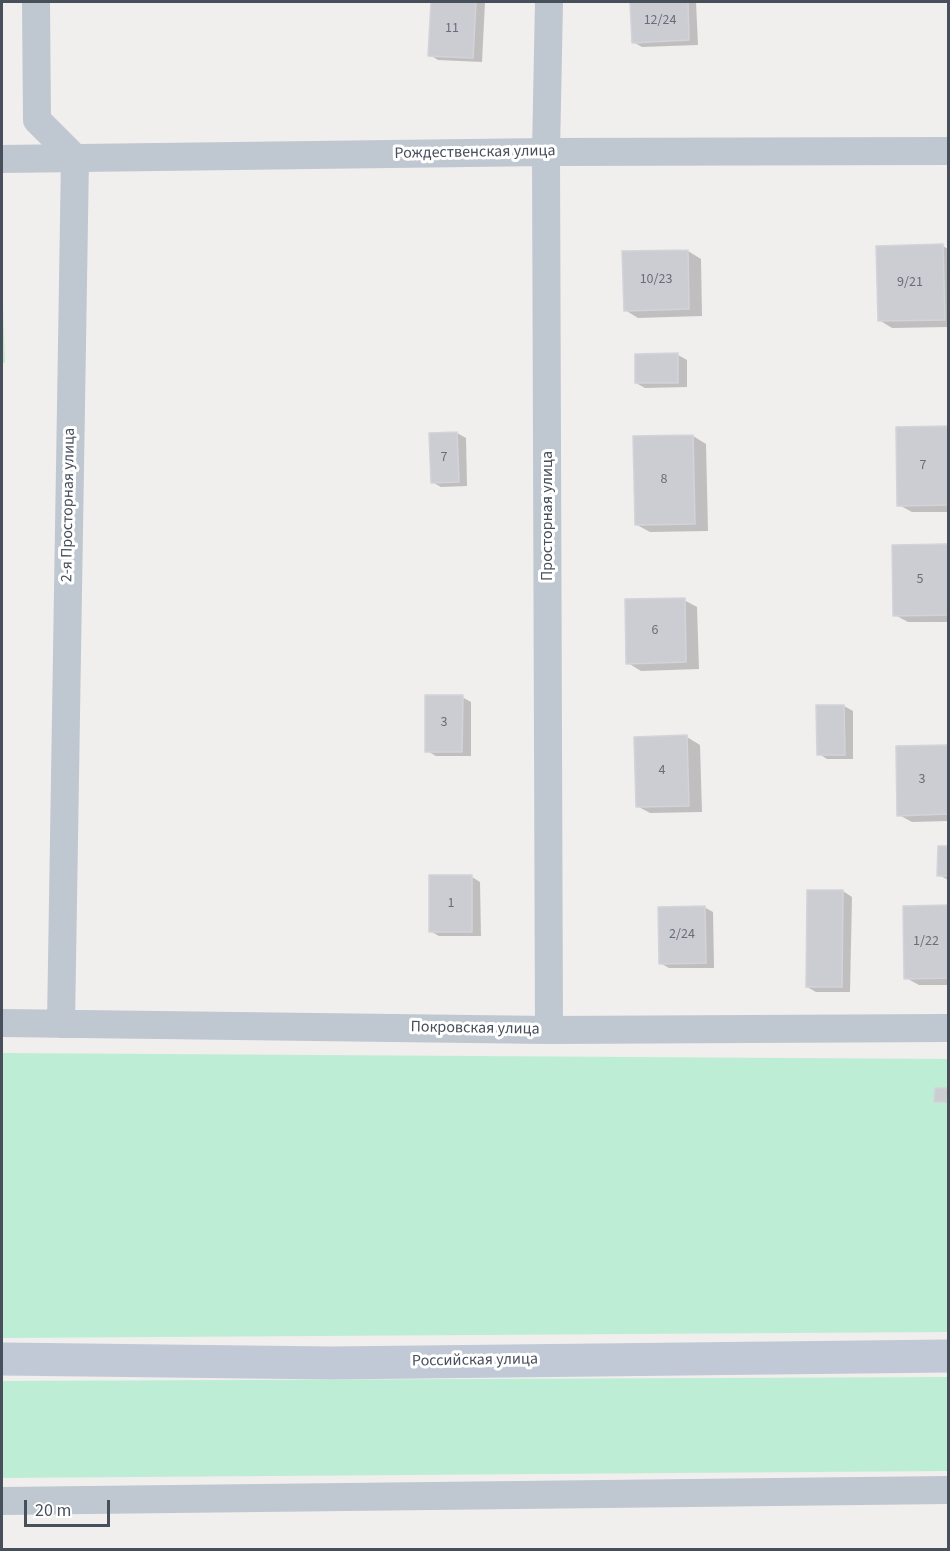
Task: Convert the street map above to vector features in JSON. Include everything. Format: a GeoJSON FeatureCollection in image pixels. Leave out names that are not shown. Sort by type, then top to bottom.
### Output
{"type":"FeatureCollection","features":[{"type":"Feature","properties":{"kind":"main road","name":"Российская улица"},"geometry":{"type":"LineString","coordinates":[[2,1359],[332,1363],[948,1356]]}},
{"type":"Feature","properties":{"kind":"street"},"geometry":{"type":"LineString","coordinates":[[36,2],[37,120],[75,158]]}},
{"type":"Feature","properties":{"kind":"street","name":"Просторная улица"},"geometry":{"type":"LineString","coordinates":[[549,2],[546,152],[549,1030]]}},
{"type":"Feature","properties":{"kind":"street","name":"Рождественская улица"},"geometry":{"type":"LineString","coordinates":[[2,159],[546,152],[948,151]]}},
{"type":"Feature","properties":{"kind":"street","name":"2-я Просторная улица"},"geometry":{"type":"LineString","coordinates":[[61,1024],[75,158]]}},
{"type":"Feature","properties":{"kind":"street","name":"Покровская улица"},"geometry":{"type":"LineString","coordinates":[[2,1023],[549,1030],[948,1028]]}},
{"type":"Feature","properties":{"kind":"street"},"geometry":{"type":"LineString","coordinates":[[2,1501],[948,1490]]}},
{"type":"Feature","properties":{"kind":"green space"},"geometry":{"type":"Polygon","coordinates":[[[2,276],[5,363],[2,363],[2,276]]]}},
{"type":"Feature","properties":{"kind":"green space"},"geometry":{"type":"Polygon","coordinates":[[[2,1053],[948,1059],[948,1332],[2,1338],[2,1053]]]}},
{"type":"Feature","properties":{"kind":"green space"},"geometry":{"type":"Polygon","coordinates":[[[948,1377],[948,1471],[2,1478],[2,1381],[948,1377]]]}},
{"type":"Feature","properties":{"kind":"building"},"geometry":{"type":"Polygon","coordinates":[[[431,2],[476,2],[473,58],[428,56],[431,2]]]}},
{"type":"Feature","properties":{"kind":"building"},"geometry":{"type":"Polygon","coordinates":[[[630,2],[688,2],[689,40],[632,43],[630,2]]]}},
{"type":"Feature","properties":{"kind":"building"},"geometry":{"type":"Polygon","coordinates":[[[943,244],[945,320],[878,321],[876,246],[943,244]]]}},
{"type":"Feature","properties":{"kind":"building"},"geometry":{"type":"Polygon","coordinates":[[[688,250],[689,309],[624,311],[622,251],[688,250]]]}},
{"type":"Feature","properties":{"kind":"building"},"geometry":{"type":"Polygon","coordinates":[[[678,353],[678,383],[635,383],[635,354],[678,353]]]}},
{"type":"Feature","properties":{"kind":"building"},"geometry":{"type":"Polygon","coordinates":[[[948,426],[948,505],[897,506],[896,427],[948,426]]]}},
{"type":"Feature","properties":{"kind":"building"},"geometry":{"type":"Polygon","coordinates":[[[457,432],[459,482],[431,483],[429,433],[457,432]]]}},
{"type":"Feature","properties":{"kind":"building"},"geometry":{"type":"Polygon","coordinates":[[[693,435],[695,524],[635,525],[633,436],[693,435]]]}},
{"type":"Feature","properties":{"kind":"building"},"geometry":{"type":"Polygon","coordinates":[[[948,544],[948,615],[893,616],[892,545],[948,544]]]}},
{"type":"Feature","properties":{"kind":"building"},"geometry":{"type":"Polygon","coordinates":[[[685,598],[686,662],[626,664],[625,599],[685,598]]]}},
{"type":"Feature","properties":{"kind":"building"},"geometry":{"type":"Polygon","coordinates":[[[425,695],[463,695],[462,752],[425,752],[425,695]]]}},
{"type":"Feature","properties":{"kind":"building"},"geometry":{"type":"Polygon","coordinates":[[[816,705],[844,705],[845,755],[817,755],[816,705]]]}},
{"type":"Feature","properties":{"kind":"building"},"geometry":{"type":"Polygon","coordinates":[[[687,735],[689,806],[636,807],[634,737],[687,735]]]}},
{"type":"Feature","properties":{"kind":"building"},"geometry":{"type":"Polygon","coordinates":[[[948,745],[948,814],[897,816],[896,746],[948,745]]]}},
{"type":"Feature","properties":{"kind":"building"},"geometry":{"type":"Polygon","coordinates":[[[938,846],[948,846],[948,876],[937,876],[938,846]]]}},
{"type":"Feature","properties":{"kind":"building"},"geometry":{"type":"Polygon","coordinates":[[[429,875],[472,875],[472,932],[429,932],[429,875]]]}},
{"type":"Feature","properties":{"kind":"building"},"geometry":{"type":"Polygon","coordinates":[[[807,890],[843,890],[842,987],[806,987],[807,890]]]}},
{"type":"Feature","properties":{"kind":"building"},"geometry":{"type":"Polygon","coordinates":[[[948,905],[948,978],[904,979],[903,906],[948,905]]]}},
{"type":"Feature","properties":{"kind":"building"},"geometry":{"type":"Polygon","coordinates":[[[705,906],[706,963],[659,964],[658,907],[705,906]]]}},
{"type":"Feature","properties":{"kind":"building"},"geometry":{"type":"Polygon","coordinates":[[[935,1088],[948,1088],[947,1102],[934,1102],[935,1088]]]}}]}
